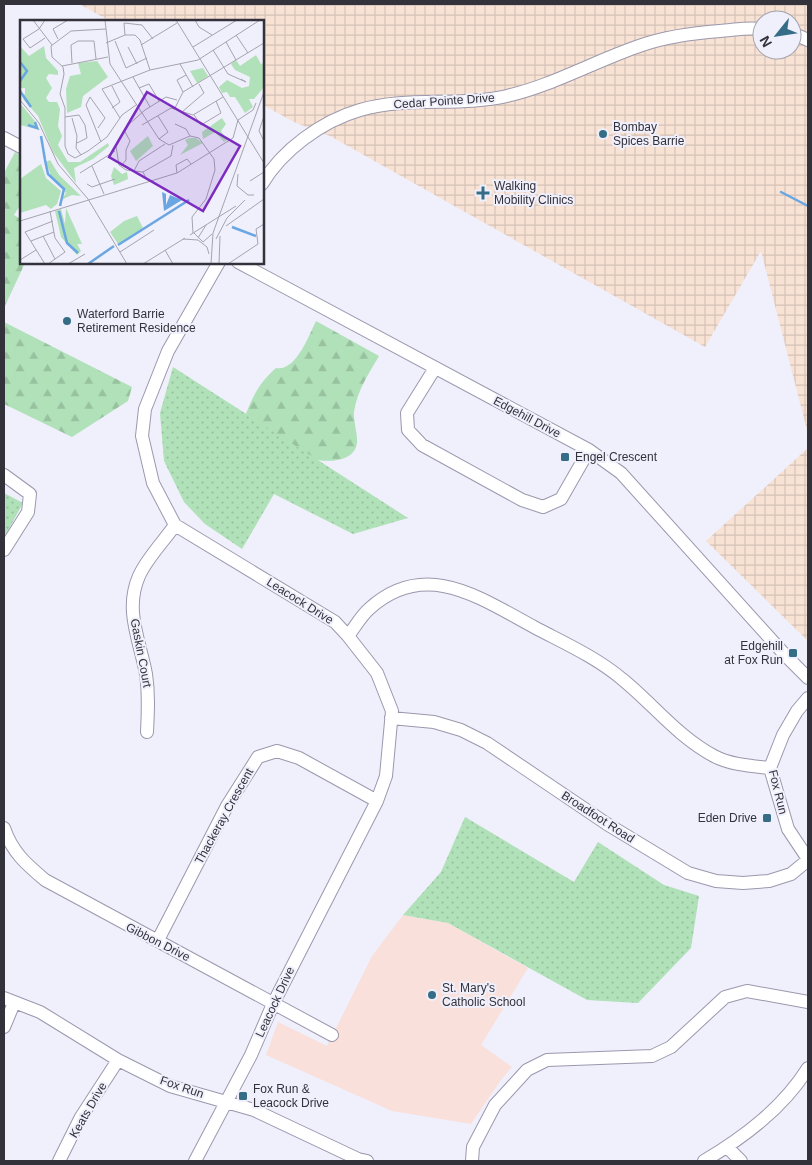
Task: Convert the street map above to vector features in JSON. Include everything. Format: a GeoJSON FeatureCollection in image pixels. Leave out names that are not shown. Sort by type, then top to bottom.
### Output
{"type":"FeatureCollection","features":[{"type":"Feature","properties":{"kind":"street","name":"Cedar Pointe Drive"},"geometry":{"type":"LineString","coordinates":[[264,182],[291,148],[326,126],[360,110],[396,103],[471,101],[507,96],[575,73],[642,45],[680,34],[752,30]]}},
{"type":"Feature","properties":{"kind":"street"},"geometry":{"type":"LineString","coordinates":[[4,138],[20,146]]}},
{"type":"Feature","properties":{"kind":"street"},"geometry":{"type":"LineString","coordinates":[[175,525],[153,483],[142,436],[145,409],[168,351],[218,264]]}},
{"type":"Feature","properties":{"kind":"street","name":"Edgehill Drive"},"geometry":{"type":"LineString","coordinates":[[242,264],[588,450],[621,473],[808,678]]}},
{"type":"Feature","properties":{"kind":"street"},"geometry":{"type":"LineString","coordinates":[[435,368],[407,413],[408,430],[422,445],[522,500],[542,506],[561,499],[588,450]]}},
{"type":"Feature","properties":{"kind":"street"},"geometry":{"type":"LineString","coordinates":[[4,475],[30,494],[28,512],[4,550]]}},
{"type":"Feature","properties":{"kind":"street","name":"Leacock Drive"},"geometry":{"type":"LineString","coordinates":[[175,525],[335,622],[377,673],[392,711],[386,776],[377,801],[273,1004],[251,1055],[194,1161]]}},
{"type":"Feature","properties":{"kind":"street","name":"Gaskin Court"},"geometry":{"type":"LineString","coordinates":[[147,732],[149,701],[146,673],[133,620],[133,598],[140,575],[175,525]]}},
{"type":"Feature","properties":{"kind":"street"},"geometry":{"type":"LineString","coordinates":[[348,636],[367,610],[386,595],[411,586],[441,584],[469,592],[599,662],[622,678],[675,729],[715,756],[734,763],[770,768]]}},
{"type":"Feature","properties":{"kind":"street","name":"Fox Run"},"geometry":{"type":"LineString","coordinates":[[808,698],[797,711],[783,735],[770,768],[788,829],[808,860]]}},
{"type":"Feature","properties":{"kind":"street","name":"Broadfoot Road"},"geometry":{"type":"LineString","coordinates":[[391,718],[434,722],[461,730],[487,743],[607,824],[688,873],[716,881],[743,883],[769,880],[791,874],[808,860]]}},
{"type":"Feature","properties":{"kind":"street","name":"Thackeray Crescent"},"geometry":{"type":"LineString","coordinates":[[158,940],[227,806],[258,757],[277,751],[299,758],[377,801]]}},
{"type":"Feature","properties":{"kind":"street","name":"Gibbon Drive"},"geometry":{"type":"LineString","coordinates":[[4,828],[9,843],[19,858],[45,880],[130,928],[158,940],[273,1004],[332,1034]]}},
{"type":"Feature","properties":{"kind":"street"},"geometry":{"type":"LineString","coordinates":[[472,1161],[473,1146],[495,1105],[527,1070],[547,1060],[652,1056],[671,1047],[725,997],[747,991],[808,1002]]}},
{"type":"Feature","properties":{"kind":"street"},"geometry":{"type":"LineString","coordinates":[[4,1027],[9,1001]]}},
{"type":"Feature","properties":{"kind":"street","name":"Fox Run"},"geometry":{"type":"LineString","coordinates":[[9,1001],[40,1012],[118,1060],[170,1086],[254,1110],[358,1159],[367,1161]]}},
{"type":"Feature","properties":{"kind":"street","name":"Keats Drive"},"geometry":{"type":"LineString","coordinates":[[59,1161],[81,1117],[118,1060]]}},
{"type":"Feature","properties":{"kind":"street"},"geometry":{"type":"LineString","coordinates":[[704,1161],[727,1147],[768,1115],[798,1083],[808,1068]]}},
{"type":"Feature","properties":{"kind":"street"},"geometry":{"type":"LineString","coordinates":[[727,1147],[741,1161]]}},
{"type":"Feature","properties":{"kind":"shaded area"},"geometry":{"type":"Polygon","coordinates":[[[79,4],[808,4],[808,434],[761,251],[705,347],[330,136],[294,122],[264,106],[264,20],[108,20],[79,4]]]}},
{"type":"Feature","properties":{"kind":"shaded area"},"geometry":{"type":"Polygon","coordinates":[[[808,448],[808,641],[706,541],[808,448]]]}},
{"type":"Feature","properties":{"kind":"shaded area","name":"St. Mary's Catholic School"},"geometry":{"type":"Polygon","coordinates":[[[403,915],[448,923],[528,968],[481,1045],[512,1067],[471,1124],[392,1111],[266,1055],[278,1022],[327,1046],[372,956],[403,915]]]}},
{"type":"Feature","properties":{"kind":"green space"},"geometry":{"type":"Polygon","coordinates":[[[15,152],[20,155],[20,206],[14,215],[20,218],[20,264],[25,264],[4,308],[4,173],[15,152]]]}},
{"type":"Feature","properties":{"kind":"green space"},"geometry":{"type":"Polygon","coordinates":[[[316,321],[379,356],[364,382],[356,404],[354,416],[357,443],[355,449],[346,457],[334,461],[315,460],[246,414],[266,378],[276,368],[283,368],[296,359],[316,321]]]}},
{"type":"Feature","properties":{"kind":"green space"},"geometry":{"type":"Polygon","coordinates":[[[4,322],[132,387],[128,401],[72,437],[4,404],[4,322]]]}},
{"type":"Feature","properties":{"kind":"green space"},"geometry":{"type":"Polygon","coordinates":[[[173,367],[408,518],[353,534],[274,494],[242,549],[205,524],[184,502],[164,461],[160,413],[173,367]]]}},
{"type":"Feature","properties":{"kind":"green space"},"geometry":{"type":"Polygon","coordinates":[[[4,493],[23,503],[4,538],[4,493]]]}},
{"type":"Feature","properties":{"kind":"green space"},"geometry":{"type":"Polygon","coordinates":[[[465,817],[574,882],[598,842],[664,885],[699,896],[691,948],[638,1003],[587,1000],[448,923],[403,915],[441,872],[465,817]]]}},
{"type":"Feature","properties":{"kind":"waterway"},"geometry":{"type":"LineString","coordinates":[[781,192],[808,206]]}},
{"type":"Feature","properties":{"kind":"place","name":"Bombay Spices Barrie"},"geometry":{"type":"Point","coordinates":[603,134]}},
{"type":"Feature","properties":{"kind":"place","name":"Walking Mobility Clinics"},"geometry":{"type":"Point","coordinates":[483,193]}},
{"type":"Feature","properties":{"kind":"place","name":"Waterford Barrie Retirement Residence"},"geometry":{"type":"Point","coordinates":[67,321]}},
{"type":"Feature","properties":{"kind":"place","name":"Engel Crescent"},"geometry":{"type":"Point","coordinates":[565,457]}},
{"type":"Feature","properties":{"kind":"place","name":"Edgehill at Fox Run"},"geometry":{"type":"Point","coordinates":[793,653]}},
{"type":"Feature","properties":{"kind":"place","name":"Eden Drive"},"geometry":{"type":"Point","coordinates":[767,818]}},
{"type":"Feature","properties":{"kind":"place","name":"St. Mary's Catholic School"},"geometry":{"type":"Point","coordinates":[432,995]}},
{"type":"Feature","properties":{"kind":"place","name":"Fox Run & Leacock Drive"},"geometry":{"type":"Point","coordinates":[243,1096]}}]}
